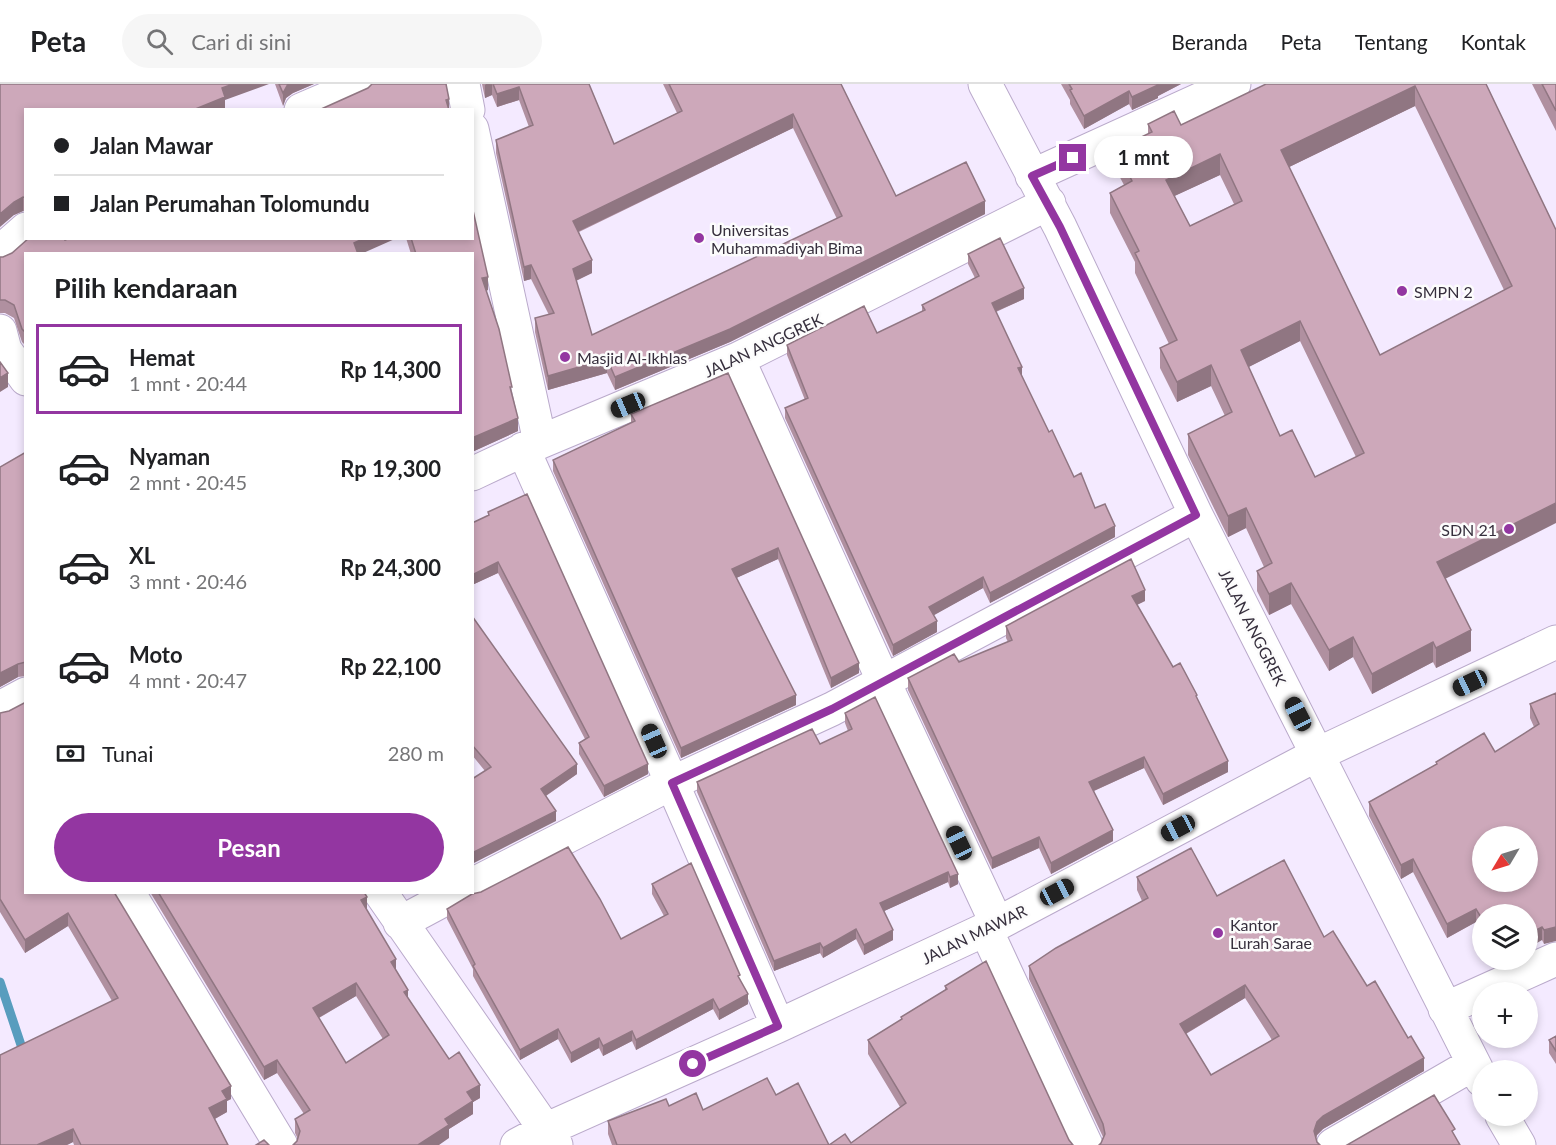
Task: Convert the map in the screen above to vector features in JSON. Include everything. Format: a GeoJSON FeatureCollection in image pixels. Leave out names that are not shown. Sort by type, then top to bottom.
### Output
{"type":"FeatureCollection","features":[{"type":"Feature","properties":{"kind":"street"},"geometry":{"type":"LineString","coordinates":[[306,108],[360,84]]}},
{"type":"Feature","properties":{"kind":"street"},"geometry":{"type":"LineString","coordinates":[[463,84],[468,108]]}},
{"type":"Feature","properties":{"kind":"street","name":"JALAN ANGGREK"},"geometry":{"type":"LineString","coordinates":[[985,84],[1041,190],[1196,515],[1472,1061]]}},
{"type":"Feature","properties":{"kind":"street"},"geometry":{"type":"LineString","coordinates":[[1041,190],[1234,84]]}},
{"type":"Feature","properties":{"kind":"street"},"geometry":{"type":"LineString","coordinates":[[474,148],[485,251],[532,445],[672,783],[778,1026]]}},
{"type":"Feature","properties":{"kind":"street","name":"JALAN ANGGREK"},"geometry":{"type":"LineString","coordinates":[[474,473],[532,445],[738,359],[1041,190]]}},
{"type":"Feature","properties":{"kind":"street"},"geometry":{"type":"LineString","coordinates":[[0,252],[24,231]]}},
{"type":"Feature","properties":{"kind":"street"},"geometry":{"type":"LineString","coordinates":[[2,344],[24,376]]}},
{"type":"Feature","properties":{"kind":"street"},"geometry":{"type":"LineString","coordinates":[[738,359],[884,680],[991,927],[1077,1142]]}},
{"type":"Feature","properties":{"kind":"street"},"geometry":{"type":"LineString","coordinates":[[474,884],[672,783],[832,709],[1196,515]]}},
{"type":"Feature","properties":{"kind":"street","name":"JALAN MAWAR"},"geometry":{"type":"LineString","coordinates":[[540,1140],[991,927],[1318,754],[1556,642]]}},
{"type":"Feature","properties":{"kind":"street"},"geometry":{"type":"LineString","coordinates":[[129,894],[282,1145]]}},
{"type":"Feature","properties":{"kind":"street"},"geometry":{"type":"LineString","coordinates":[[381,894],[540,1140]]}},
{"type":"Feature","properties":{"kind":"street"},"geometry":{"type":"LineString","coordinates":[[400,923],[454,894]]}},
{"type":"Feature","properties":{"kind":"street"},"geometry":{"type":"LineString","coordinates":[[1445,1009],[1556,959]]}},
{"type":"Feature","properties":{"kind":"street"},"geometry":{"type":"LineString","coordinates":[[1333,1145],[1472,1075]]}},
{"type":"Feature","properties":{"kind":"street"},"geometry":{"type":"LineString","coordinates":[[1508,1126],[1519,1145]]}},
{"type":"Feature","properties":{"kind":"building"},"geometry":{"type":"Polygon","coordinates":[[[0,84],[233,84],[222,88],[225,97],[198,108],[24,108],[24,197],[14,202],[0,214],[0,84]]]}},
{"type":"Feature","properties":{"kind":"building"},"geometry":{"type":"Polygon","coordinates":[[[279,84],[288,84],[283,93],[279,84]]]}},
{"type":"Feature","properties":{"kind":"building"},"geometry":{"type":"Polygon","coordinates":[[[372,84],[446,84],[448,108],[323,108],[368,88],[372,84]]]}},
{"type":"Feature","properties":{"kind":"building"},"geometry":{"type":"Polygon","coordinates":[[[493,84],[589,84],[614,144],[682,111],[669,84],[841,84],[896,196],[966,162],[985,201],[730,329],[615,377],[607,359],[548,376],[535,318],[554,313],[531,265],[524,267],[496,140],[533,125],[519,87],[497,94],[493,84]],[[793,114],[573,221],[592,260],[573,269],[592,335],[842,216],[793,114]]]}},
{"type":"Feature","properties":{"kind":"building"},"geometry":{"type":"Polygon","coordinates":[[[1069,84],[1158,85],[1132,97],[1129,91],[1084,116],[1069,84]]]}},
{"type":"Feature","properties":{"kind":"building"},"geometry":{"type":"Polygon","coordinates":[[[1266,84],[1486,84],[1556,230],[1556,503],[1437,562],[1471,630],[1436,648],[1433,642],[1372,674],[1353,637],[1329,650],[1291,583],[1269,594],[1257,571],[1272,563],[1246,508],[1228,516],[1188,434],[1232,412],[1211,365],[1177,382],[1160,348],[1177,340],[1135,253],[1139,251],[1110,193],[1132,181],[1116,149],[1152,132],[1148,124],[1174,111],[1181,125],[1266,84]],[[1415,86],[1281,150],[1380,355],[1512,286],[1415,86]],[[1220,154],[1166,180],[1190,226],[1242,201],[1220,154]],[[1300,321],[1241,350],[1280,436],[1292,430],[1315,477],[1364,453],[1300,321]]]}},
{"type":"Feature","properties":{"kind":"building"},"geometry":{"type":"Polygon","coordinates":[[[1542,84],[1556,84],[1556,111],[1542,84]]]}},
{"type":"Feature","properties":{"kind":"building"},"geometry":{"type":"Polygon","coordinates":[[[474,215],[488,277],[482,278],[499,329],[518,418],[474,437],[474,252],[415,252],[412,240],[474,240],[474,215]]]}},
{"type":"Feature","properties":{"kind":"building"},"geometry":{"type":"Polygon","coordinates":[[[1000,238],[1024,288],[992,303],[1022,367],[1018,368],[1049,432],[1052,430],[1074,477],[1081,473],[1095,508],[1105,504],[1115,526],[990,593],[983,577],[929,607],[937,621],[893,645],[785,408],[808,398],[787,345],[864,306],[877,333],[925,310],[922,305],[979,276],[968,254],[1000,238]]]}},
{"type":"Feature","properties":{"kind":"building"},"geometry":{"type":"Polygon","coordinates":[[[27,240],[361,240],[354,243],[357,252],[24,252],[24,331],[14,305],[0,300],[0,257],[12,253],[27,240]]]}},
{"type":"Feature","properties":{"kind":"building"},"geometry":{"type":"Polygon","coordinates":[[[0,362],[8,373],[0,378],[0,362]]]}},
{"type":"Feature","properties":{"kind":"building"},"geometry":{"type":"Polygon","coordinates":[[[728,373],[859,663],[831,678],[778,548],[732,569],[796,695],[681,748],[553,460],[635,421],[631,414],[728,373]]]}},
{"type":"Feature","properties":{"kind":"building"},"geometry":{"type":"Polygon","coordinates":[[[24,453],[24,662],[0,673],[0,467],[24,453]]]}},
{"type":"Feature","properties":{"kind":"building"},"geometry":{"type":"Polygon","coordinates":[[[527,494],[648,764],[604,786],[579,743],[589,737],[498,562],[474,574],[474,522],[489,515],[488,512],[527,494]]]}},
{"type":"Feature","properties":{"kind":"building"},"geometry":{"type":"Polygon","coordinates":[[[1131,559],[1145,590],[1132,596],[1173,667],[1180,663],[1228,761],[1163,794],[1144,757],[1089,782],[1113,830],[1051,863],[1039,837],[992,858],[908,678],[954,654],[959,662],[1012,640],[1006,626],[1131,559]]]}},
{"type":"Feature","properties":{"kind":"building"},"geometry":{"type":"Polygon","coordinates":[[[474,619],[577,764],[541,789],[556,811],[474,852],[474,778],[491,767],[474,747],[474,619]]]}},
{"type":"Feature","properties":{"kind":"building"},"geometry":{"type":"Polygon","coordinates":[[[1556,693],[1556,927],[1538,929],[1538,904],[1472,904],[1472,911],[1447,924],[1413,859],[1401,865],[1369,802],[1437,764],[1436,762],[1484,733],[1495,752],[1539,724],[1530,704],[1556,693]]]}},
{"type":"Feature","properties":{"kind":"building"},"geometry":{"type":"Polygon","coordinates":[[[875,697],[958,874],[950,877],[948,872],[880,903],[893,930],[864,945],[856,929],[823,948],[820,943],[774,961],[697,782],[812,729],[820,744],[852,729],[845,713],[875,697]]]}},
{"type":"Feature","properties":{"kind":"building"},"geometry":{"type":"Polygon","coordinates":[[[24,703],[24,894],[115,894],[231,1086],[222,1091],[227,1099],[209,1108],[228,1145],[81,1145],[73,1129],[37,1145],[0,1145],[0,1055],[118,998],[68,913],[25,940],[0,899],[0,713],[24,703]]]}},
{"type":"Feature","properties":{"kind":"building"},"geometry":{"type":"Polygon","coordinates":[[[568,847],[621,939],[668,914],[652,884],[691,863],[740,975],[738,976],[748,994],[719,1010],[713,999],[636,1040],[632,1031],[603,1046],[599,1038],[571,1053],[558,1029],[520,1050],[473,966],[475,964],[447,909],[472,894],[481,892],[568,847]]]}},
{"type":"Feature","properties":{"kind":"building"},"geometry":{"type":"Polygon","coordinates":[[[1191,848],[1217,896],[1284,860],[1324,937],[1333,931],[1367,986],[1375,981],[1408,1038],[1411,1036],[1424,1058],[1323,1116],[1317,1122],[1314,1131],[1320,1145],[1099,1145],[1105,1134],[1103,1124],[1029,966],[1056,948],[1148,898],[1137,877],[1191,848]],[[1245,985],[1180,1024],[1211,1075],[1279,1036],[1245,985]]]}},
{"type":"Feature","properties":{"kind":"building"},"geometry":{"type":"Polygon","coordinates":[[[159,894],[365,894],[367,897],[361,900],[396,959],[391,962],[408,990],[404,992],[449,1059],[459,1052],[480,1085],[467,1092],[473,1101],[445,1119],[449,1125],[418,1145],[293,1145],[300,1131],[295,1119],[310,1110],[277,1060],[264,1067],[159,894]],[[356,983],[313,1008],[346,1063],[389,1035],[356,983]]]}},
{"type":"Feature","properties":{"kind":"building"},"geometry":{"type":"Polygon","coordinates":[[[986,961],[1073,1145],[829,1145],[845,1134],[851,1143],[906,1103],[868,1040],[947,989],[945,986],[986,961]]]}},
{"type":"Feature","properties":{"kind":"building"},"geometry":{"type":"Polygon","coordinates":[[[1556,1036],[1556,1051],[1549,1040],[1556,1036]]]}},
{"type":"Feature","properties":{"kind":"building"},"geometry":{"type":"Polygon","coordinates":[[[767,1078],[776,1095],[798,1083],[829,1145],[617,1145],[608,1121],[666,1099],[669,1106],[696,1093],[703,1110],[767,1078]]]}},
{"type":"Feature","properties":{"kind":"building"},"geometry":{"type":"Polygon","coordinates":[[[1434,1095],[1455,1129],[1452,1131],[1460,1145],[1347,1145],[1434,1095]]]}},
{"type":"Feature","properties":{"kind":"building"},"geometry":{"type":"Polygon","coordinates":[[[264,1140],[269,1145],[256,1145],[264,1140]]]}},
{"type":"Feature","properties":{"kind":"waterway"},"geometry":{"type":"LineString","coordinates":[[0,982],[25,1057]]}},
{"type":"Feature","properties":{"kind":"place","name":"Universitas Muhammadiyah Bima"},"geometry":{"type":"Point","coordinates":[699,238]}},
{"type":"Feature","properties":{"kind":"place","name":"SMPN 2"},"geometry":{"type":"Point","coordinates":[1402,291]}},
{"type":"Feature","properties":{"kind":"place","name":"Masjid Al-Ikhlas"},"geometry":{"type":"Point","coordinates":[565,357]}},
{"type":"Feature","properties":{"kind":"place","name":"SDN 21"},"geometry":{"type":"Point","coordinates":[1509,529]}},
{"type":"Feature","properties":{"kind":"place","name":"Kantor Lurah Sarae"},"geometry":{"type":"Point","coordinates":[1218,933]}},
{"type":"Feature","properties":{"kind":"route"},"geometry":{"type":"LineString","coordinates":[[693,1064],[778,1026],[672,783],[832,709],[1196,515],[1049,203],[1032,176],[1073,158]]}}]}
